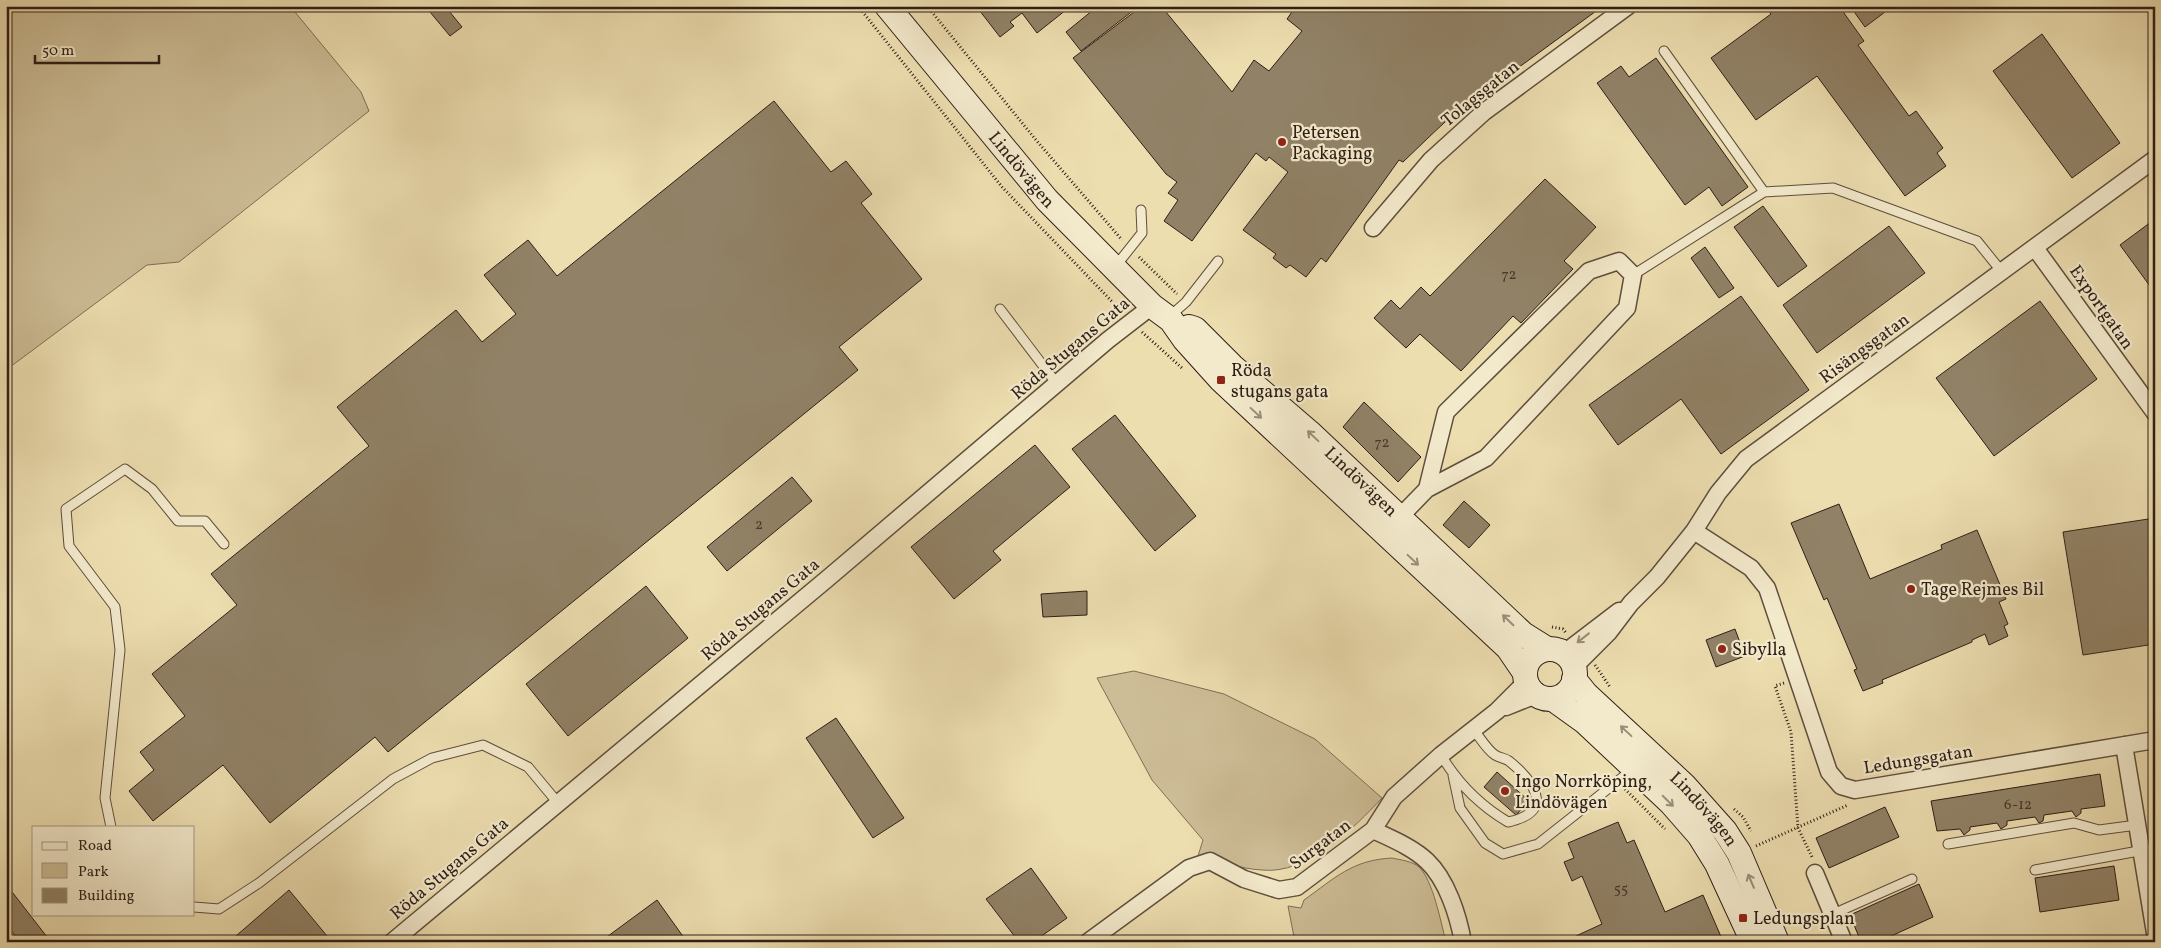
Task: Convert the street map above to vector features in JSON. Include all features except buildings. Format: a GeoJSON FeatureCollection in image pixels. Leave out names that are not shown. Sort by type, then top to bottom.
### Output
{"type":"FeatureCollection","features":[{"type":"Feature","properties":{"kind":"main road","name":"Lindövägen"},"geometry":{"type":"LineString","coordinates":[[887,6],[1047,200],[1164,314],[1221,380],[1523,634],[1565,662],[1586,694],[1642,760],[1699,834],[1717,864],[1753,942]]}},
{"type":"Feature","properties":{"kind":"main road","name":"Lindövägen"},"geometry":{"type":"LineString","coordinates":[[1392,525],[1508,648],[1535,687],[1642,760],[1707,810],[1739,854],[1776,941]]}},
{"type":"Feature","properties":{"kind":"main road"},"geometry":{"type":"LineString","coordinates":[[1531,657],[1565,662],[1568,692],[1535,687],[1531,657]]}},
{"type":"Feature","properties":{"kind":"street","name":"Tolagsgatan"},"geometry":{"type":"LineString","coordinates":[[1374,228],[1431,160],[1484,112],[1628,6]]}},
{"type":"Feature","properties":{"kind":"street","name":"Risängsgatan"},"geometry":{"type":"LineString","coordinates":[[1565,662],[1609,632],[1631,603],[1657,577],[1694,531],[1718,494],[1746,459],[2155,159]]}},
{"type":"Feature","properties":{"kind":"street","name":"Exportgatan"},"geometry":{"type":"LineString","coordinates":[[2035,248],[2155,413]]}},
{"type":"Feature","properties":{"kind":"street"},"geometry":{"type":"LineString","coordinates":[[1392,525],[1427,489],[1486,458],[1626,308],[1633,275],[1619,260],[1589,271],[1446,412],[1427,489]]}},
{"type":"Feature","properties":{"kind":"street","name":"Röda Stugans Gata"},"geometry":{"type":"LineString","coordinates":[[392,942],[827,580],[1056,384],[1164,314]]}},
{"type":"Feature","properties":{"kind":"street","name":"Ledungsgatan"},"geometry":{"type":"LineString","coordinates":[[1694,531],[1751,568],[1767,588],[1829,772],[1841,786],[1855,790],[2155,740]]}},
{"type":"Feature","properties":{"kind":"street","name":"Surgatan"},"geometry":{"type":"LineString","coordinates":[[1088,942],[1189,868],[1210,861],[1244,879],[1279,890],[1297,887],[1373,830],[1390,802],[1441,755],[1497,711],[1535,687]]}},
{"type":"Feature","properties":{"kind":"street"},"geometry":{"type":"LineString","coordinates":[[2124,745],[2137,825],[2148,849],[2154,924]]}},
{"type":"Feature","properties":{"kind":"street"},"geometry":{"type":"LineString","coordinates":[[1373,830],[1403,844],[1428,862],[1446,889],[1463,942]]}},
{"type":"Feature","properties":{"kind":"street"},"geometry":{"type":"LineString","coordinates":[[1815,872],[1844,942]]}},
{"type":"Feature","properties":{"kind":"lane"},"geometry":{"type":"LineString","coordinates":[[1664,51],[1764,192]]}},
{"type":"Feature","properties":{"kind":"lane"},"geometry":{"type":"LineString","coordinates":[[1633,275],[1764,192],[1833,188],[1977,241],[2002,272]]}},
{"type":"Feature","properties":{"kind":"lane"},"geometry":{"type":"LineString","coordinates":[[1115,267],[1142,233],[1141,210]]}},
{"type":"Feature","properties":{"kind":"lane"},"geometry":{"type":"LineString","coordinates":[[1164,314],[1191,297],[1218,261]]}},
{"type":"Feature","properties":{"kind":"lane"},"geometry":{"type":"LineString","coordinates":[[1000,309],[1056,384]]}},
{"type":"Feature","properties":{"kind":"lane"},"geometry":{"type":"LineString","coordinates":[[111,826],[105,798],[120,650],[114,607],[69,546],[66,509],[125,469],[152,489],[178,521],[205,521],[224,544]]}},
{"type":"Feature","properties":{"kind":"lane"},"geometry":{"type":"LineString","coordinates":[[1441,755],[1453,775],[1493,814],[1508,822],[1522,819],[1535,807],[1537,796],[1533,784],[1507,759],[1494,755],[1473,729]]}},
{"type":"Feature","properties":{"kind":"lane"},"geometry":{"type":"LineString","coordinates":[[195,907],[219,908],[259,884],[392,778],[432,758],[483,745],[528,767],[558,803]]}},
{"type":"Feature","properties":{"kind":"lane"},"geometry":{"type":"LineString","coordinates":[[1453,775],[1460,808],[1485,843],[1502,854],[1538,844],[1642,760]]}},
{"type":"Feature","properties":{"kind":"lane"},"geometry":{"type":"LineString","coordinates":[[1948,844],[2074,823],[2099,830],[2137,825]]}},
{"type":"Feature","properties":{"kind":"lane"},"geometry":{"type":"LineString","coordinates":[[2036,870],[2148,849]]}},
{"type":"Feature","properties":{"kind":"lane"},"geometry":{"type":"LineString","coordinates":[[1832,914],[1912,879]]}},
{"type":"Feature","properties":{"kind":"path"},"geometry":{"type":"LineString","coordinates":[[1797,679],[1775,686],[1791,732],[1798,828],[1814,860],[1815,872]]}},
{"type":"Feature","properties":{"kind":"path"},"geometry":{"type":"LineString","coordinates":[[1739,854],[1849,804],[1855,790]]}},
{"type":"Feature","properties":{"kind":"green space"},"geometry":{"type":"Polygon","coordinates":[[[6,6],[290,6],[361,92],[369,111],[179,262],[147,265],[6,370],[6,6]]]}},
{"type":"Feature","properties":{"kind":"green space"},"geometry":{"type":"Polygon","coordinates":[[[1134,671],[1224,694],[1315,739],[1382,798],[1344,835],[1312,857],[1296,865],[1279,870],[1262,870],[1198,856],[1203,840],[1152,780],[1097,678],[1134,671]]]}},
{"type":"Feature","properties":{"kind":"green space"},"geometry":{"type":"Polygon","coordinates":[[[1392,858],[1413,863],[1424,873],[1436,902],[1446,942],[1295,942],[1288,906],[1301,908],[1304,900],[1355,866],[1378,859],[1392,858]]]}},
{"type":"Feature","properties":{"kind":"place","name":"Petersen Packaging"},"geometry":{"type":"Point","coordinates":[1282,142]}},
{"type":"Feature","properties":{"kind":"place","name":"Röda stugans gata"},"geometry":{"type":"Point","coordinates":[1221,380]}},
{"type":"Feature","properties":{"kind":"place","name":"Tage Rejmes Bil"},"geometry":{"type":"Point","coordinates":[1911,589]}},
{"type":"Feature","properties":{"kind":"place","name":"Sibylla"},"geometry":{"type":"Point","coordinates":[1722,649]}},
{"type":"Feature","properties":{"kind":"place","name":"Ingo Norrköping, Lindövägen"},"geometry":{"type":"Point","coordinates":[1505,791]}},
{"type":"Feature","properties":{"kind":"place","name":"Ledungsplan"},"geometry":{"type":"Point","coordinates":[1743,918]}}]}
